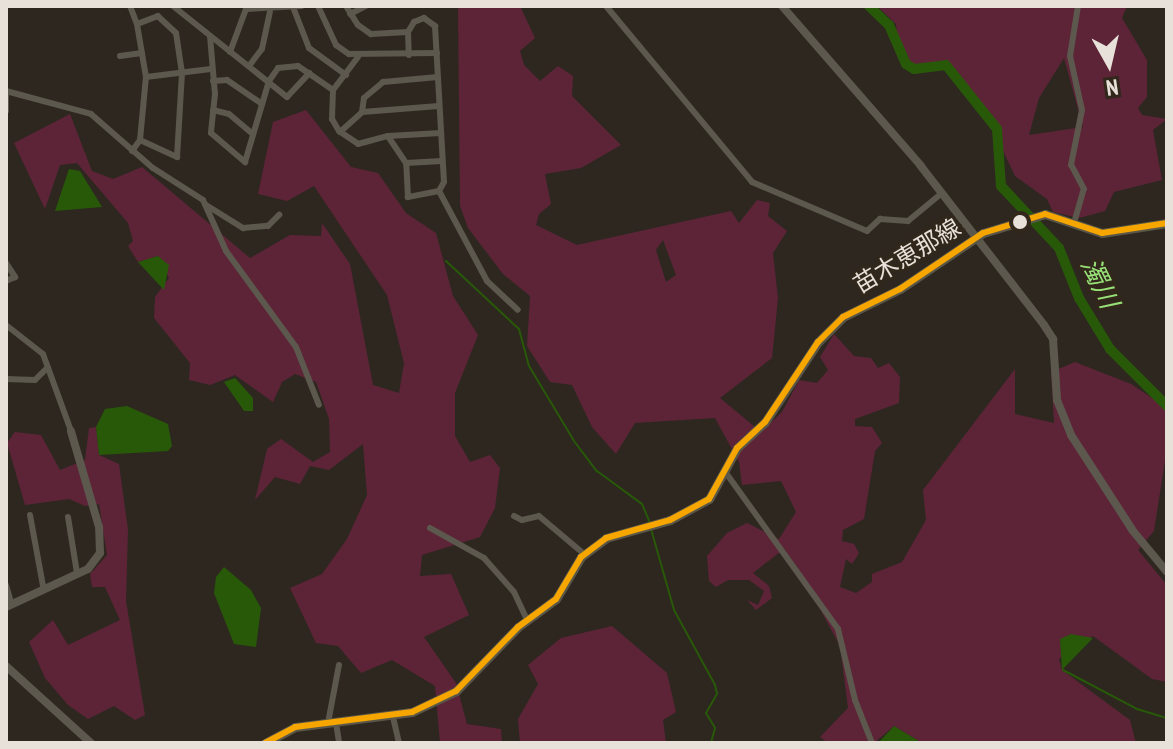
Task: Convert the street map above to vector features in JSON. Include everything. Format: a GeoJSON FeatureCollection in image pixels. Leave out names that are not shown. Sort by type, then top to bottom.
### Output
{"type":"FeatureCollection","features":[{"type":"Feature","properties":{"kind":"main road","name":"苗木恵那線"},"geometry":{"type":"LineString","coordinates":[[265,743],[286,729],[393,717],[446,698],[527,620],[556,599],[584,554],[613,534],[650,525],[709,499],[737,448],[765,422],[821,337],[847,315],[900,289],[975,238],[1039,215],[1102,233],[1167,223]]}},
{"type":"Feature","properties":{"kind":"street"},"geometry":{"type":"LineString","coordinates":[[130,6],[137,24],[146,77],[140,140],[132,151]]}},
{"type":"Feature","properties":{"kind":"street"},"geometry":{"type":"LineString","coordinates":[[173,6],[287,97],[309,73]]}},
{"type":"Feature","properties":{"kind":"street"},"geometry":{"type":"LineString","coordinates":[[230,52],[246,9],[270,12],[302,6]]}},
{"type":"Feature","properties":{"kind":"street"},"geometry":{"type":"LineString","coordinates":[[318,6],[336,45],[358,57],[437,53]]}},
{"type":"Feature","properties":{"kind":"street"},"geometry":{"type":"LineString","coordinates":[[346,6],[371,34],[408,32]]}},
{"type":"Feature","properties":{"kind":"street"},"geometry":{"type":"LineString","coordinates":[[350,14],[366,6]]}},
{"type":"Feature","properties":{"kind":"street"},"geometry":{"type":"LineString","coordinates":[[606,6],[752,182],[867,231],[880,219],[908,221],[942,193]]}},
{"type":"Feature","properties":{"kind":"street"},"geometry":{"type":"LineString","coordinates":[[782,6],[942,193],[1049,332],[1057,400],[1071,435],[1133,531],[1167,572]]}},
{"type":"Feature","properties":{"kind":"street"},"geometry":{"type":"LineString","coordinates":[[1074,223],[1084,189],[1071,165],[1082,110],[1070,56],[1078,6]]}},
{"type":"Feature","properties":{"kind":"street"},"geometry":{"type":"LineString","coordinates":[[293,7],[309,48],[346,75]]}},
{"type":"Feature","properties":{"kind":"street"},"geometry":{"type":"LineString","coordinates":[[249,66],[262,49],[270,12]]}},
{"type":"Feature","properties":{"kind":"street"},"geometry":{"type":"LineString","coordinates":[[137,24],[158,16],[176,33],[182,73],[177,157],[140,140]]}},
{"type":"Feature","properties":{"kind":"street"},"geometry":{"type":"LineString","coordinates":[[388,136],[406,163],[408,197],[439,191],[444,182],[437,53],[430,20],[414,22],[408,32],[409,55]]}},
{"type":"Feature","properties":{"kind":"street"},"geometry":{"type":"LineString","coordinates":[[210,36],[213,81],[211,133],[245,162],[269,81],[283,66],[309,73],[333,90]]}},
{"type":"Feature","properties":{"kind":"street"},"geometry":{"type":"LineString","coordinates":[[120,56],[142,53]]}},
{"type":"Feature","properties":{"kind":"street"},"geometry":{"type":"LineString","coordinates":[[358,57],[333,90],[332,119],[340,132],[358,144],[388,136],[441,133]]}},
{"type":"Feature","properties":{"kind":"street"},"geometry":{"type":"LineString","coordinates":[[146,77],[211,69]]}},
{"type":"Feature","properties":{"kind":"street"},"geometry":{"type":"LineString","coordinates":[[362,112],[364,98],[383,82],[438,77]]}},
{"type":"Feature","properties":{"kind":"street"},"geometry":{"type":"LineString","coordinates":[[213,81],[231,82],[262,104]]}},
{"type":"Feature","properties":{"kind":"street"},"geometry":{"type":"LineString","coordinates":[[6,111],[6,91],[81,109],[204,204],[243,228],[268,226],[279,215]]}},
{"type":"Feature","properties":{"kind":"street"},"geometry":{"type":"LineString","coordinates":[[340,132],[362,112],[439,106]]}},
{"type":"Feature","properties":{"kind":"street"},"geometry":{"type":"LineString","coordinates":[[213,110],[229,114],[253,134]]}},
{"type":"Feature","properties":{"kind":"street"},"geometry":{"type":"LineString","coordinates":[[406,163],[442,161]]}},
{"type":"Feature","properties":{"kind":"street"},"geometry":{"type":"LineString","coordinates":[[439,191],[487,281],[518,310]]}},
{"type":"Feature","properties":{"kind":"street"},"geometry":{"type":"LineString","coordinates":[[204,204],[226,251],[296,347],[319,405]]}},
{"type":"Feature","properties":{"kind":"street"},"geometry":{"type":"LineString","coordinates":[[6,263],[15,277],[6,281]]}},
{"type":"Feature","properties":{"kind":"street"},"geometry":{"type":"LineString","coordinates":[[6,325],[35,346],[48,367],[71,431],[101,545],[96,561],[9,605],[6,585]]}},
{"type":"Feature","properties":{"kind":"street"},"geometry":{"type":"LineString","coordinates":[[6,379],[35,380],[48,367]]}},
{"type":"Feature","properties":{"kind":"street"},"geometry":{"type":"LineString","coordinates":[[726,473],[838,629],[855,700],[872,743]]}},
{"type":"Feature","properties":{"kind":"street"},"geometry":{"type":"LineString","coordinates":[[30,515],[43,586]]}},
{"type":"Feature","properties":{"kind":"street"},"geometry":{"type":"LineString","coordinates":[[514,516],[522,520],[539,516],[584,554]]}},
{"type":"Feature","properties":{"kind":"street"},"geometry":{"type":"LineString","coordinates":[[68,517],[77,573]]}},
{"type":"Feature","properties":{"kind":"street"},"geometry":{"type":"LineString","coordinates":[[430,528],[484,558],[514,592],[527,620]]}},
{"type":"Feature","properties":{"kind":"street"},"geometry":{"type":"LineString","coordinates":[[339,665],[332,723],[339,743]]}},
{"type":"Feature","properties":{"kind":"street"},"geometry":{"type":"LineString","coordinates":[[6,666],[91,743]]}},
{"type":"Feature","properties":{"kind":"street"},"geometry":{"type":"LineString","coordinates":[[393,717],[399,743]]}},
{"type":"Feature","properties":{"kind":"shaded area"},"geometry":{"type":"Polygon","coordinates":[[[520,6],[535,38],[520,51],[524,65],[540,81],[558,66],[573,76],[572,96],[621,145],[581,168],[545,174],[551,204],[539,214],[536,225],[577,245],[731,211],[739,223],[757,200],[770,203],[768,216],[787,231],[773,253],[778,298],[772,358],[720,398],[761,432],[782,412],[799,380],[817,383],[828,370],[820,357],[834,334],[854,356],[871,358],[878,368],[889,363],[900,377],[899,403],[855,419],[855,426],[872,427],[882,443],[875,451],[864,519],[843,530],[842,541],[854,544],[859,553],[852,564],[846,559],[840,587],[856,593],[872,582],[872,574],[902,562],[926,520],[923,490],[1015,369],[1015,414],[1054,423],[1051,372],[1075,362],[1131,384],[1167,408],[1167,448],[1154,531],[1138,550],[1167,585],[1167,682],[1152,679],[1093,636],[1059,659],[1062,670],[1130,720],[1136,743],[922,743],[894,726],[874,743],[828,743],[820,737],[848,708],[840,646],[798,568],[784,549],[753,573],[769,586],[772,598],[756,610],[747,600],[758,605],[764,591],[749,580],[728,580],[716,587],[709,581],[707,556],[727,533],[747,523],[779,539],[796,512],[781,481],[742,485],[739,462],[715,418],[635,423],[616,454],[592,427],[572,385],[550,382],[527,346],[530,296],[503,274],[468,228],[460,206],[458,8],[520,6]],[[663,240],[656,250],[666,282],[676,275],[663,240]]]}},
{"type":"Feature","properties":{"kind":"shaded area"},"geometry":{"type":"Polygon","coordinates":[[[877,6],[1127,6],[1122,18],[1147,60],[1147,97],[1138,108],[1142,115],[1167,119],[1153,130],[1162,180],[1114,192],[1105,211],[1079,218],[1053,212],[1047,199],[1015,176],[979,100],[946,61],[911,66],[898,48],[896,24],[877,6]],[[1064,58],[1039,98],[1029,135],[1083,127],[1064,58]]]}},
{"type":"Feature","properties":{"kind":"shaded area"},"geometry":{"type":"Polygon","coordinates":[[[306,110],[351,167],[378,173],[406,213],[436,233],[453,296],[478,335],[455,393],[455,436],[470,462],[490,455],[500,468],[495,508],[480,537],[422,555],[420,576],[451,574],[469,615],[424,637],[456,683],[467,724],[501,729],[502,743],[440,743],[435,686],[392,660],[361,673],[338,646],[316,643],[290,588],[322,574],[347,539],[367,495],[363,444],[329,470],[310,466],[300,484],[275,477],[255,500],[267,449],[281,439],[313,462],[330,452],[329,419],[316,382],[295,374],[282,382],[273,402],[235,375],[210,385],[189,380],[190,363],[154,318],[155,297],[169,278],[158,256],[138,262],[128,246],[133,241],[128,223],[77,163],[60,165],[45,209],[14,143],[70,114],[92,171],[113,179],[142,167],[250,258],[290,235],[321,236],[322,223],[350,264],[373,385],[399,393],[404,363],[387,295],[314,186],[287,201],[258,194],[273,122],[306,110]]]}},
{"type":"Feature","properties":{"kind":"shaded area"},"geometry":{"type":"Polygon","coordinates":[[[69,169],[80,171],[102,207],[55,211],[69,169]]]}},
{"type":"Feature","properties":{"kind":"shaded area"},"geometry":{"type":"Polygon","coordinates":[[[158,256],[169,265],[164,290],[138,262],[158,256]]]}},
{"type":"Feature","properties":{"kind":"shaded area"},"geometry":{"type":"Polygon","coordinates":[[[235,378],[253,398],[253,411],[244,411],[224,382],[235,378]]]}},
{"type":"Feature","properties":{"kind":"shaded area"},"geometry":{"type":"Polygon","coordinates":[[[127,406],[168,424],[172,446],[168,451],[99,455],[96,427],[105,409],[127,406]]]}},
{"type":"Feature","properties":{"kind":"shaded area"},"geometry":{"type":"Polygon","coordinates":[[[96,427],[99,455],[119,464],[128,530],[126,601],[145,715],[135,720],[114,706],[88,719],[68,705],[45,678],[29,642],[53,620],[68,645],[120,620],[105,587],[92,587],[90,574],[107,555],[99,504],[85,506],[69,499],[25,505],[7,443],[15,432],[41,435],[60,470],[85,460],[89,428],[96,427]]]}},
{"type":"Feature","properties":{"kind":"shaded area"},"geometry":{"type":"Polygon","coordinates":[[[224,567],[251,590],[261,608],[256,647],[234,644],[214,593],[216,577],[224,567]]]}},
{"type":"Feature","properties":{"kind":"shaded area"},"geometry":{"type":"Polygon","coordinates":[[[612,626],[667,673],[676,712],[663,720],[666,743],[520,743],[518,719],[538,684],[528,665],[561,638],[612,626]]]}},
{"type":"Feature","properties":{"kind":"shaded area"},"geometry":{"type":"Polygon","coordinates":[[[1071,634],[1093,638],[1062,670],[1060,639],[1071,634]]]}},
{"type":"Feature","properties":{"kind":"shaded area"},"geometry":{"type":"Polygon","coordinates":[[[894,726],[922,743],[878,743],[894,726]]]}},
{"type":"Feature","properties":{"kind":"waterway","name":"濁川"},"geometry":{"type":"LineString","coordinates":[[869,6],[889,25],[906,64],[914,69],[946,65],[997,129],[1001,186],[1059,248],[1079,298],[1110,349],[1167,406]]}},
{"type":"Feature","properties":{"kind":"waterway"},"geometry":{"type":"LineString","coordinates":[[446,261],[519,329],[529,366],[574,441],[597,471],[642,504],[650,523]]}},
{"type":"Feature","properties":{"kind":"waterway"},"geometry":{"type":"LineString","coordinates":[[651,529],[674,610],[715,685],[717,694],[706,713],[715,728],[711,743]]}},
{"type":"Feature","properties":{"kind":"waterway"},"geometry":{"type":"LineString","coordinates":[[1063,670],[1137,709],[1167,718]]}},
{"type":"Feature","properties":{"kind":"transit line"},"geometry":{"type":"LineString","coordinates":[[265,743],[295,727],[412,712],[456,691],[518,627],[556,599],[581,557],[606,538],[670,520],[709,499],[737,448],[765,422],[818,342],[843,317],[900,289],[983,233],[1045,214],[1102,233],[1167,223]]}}]}
